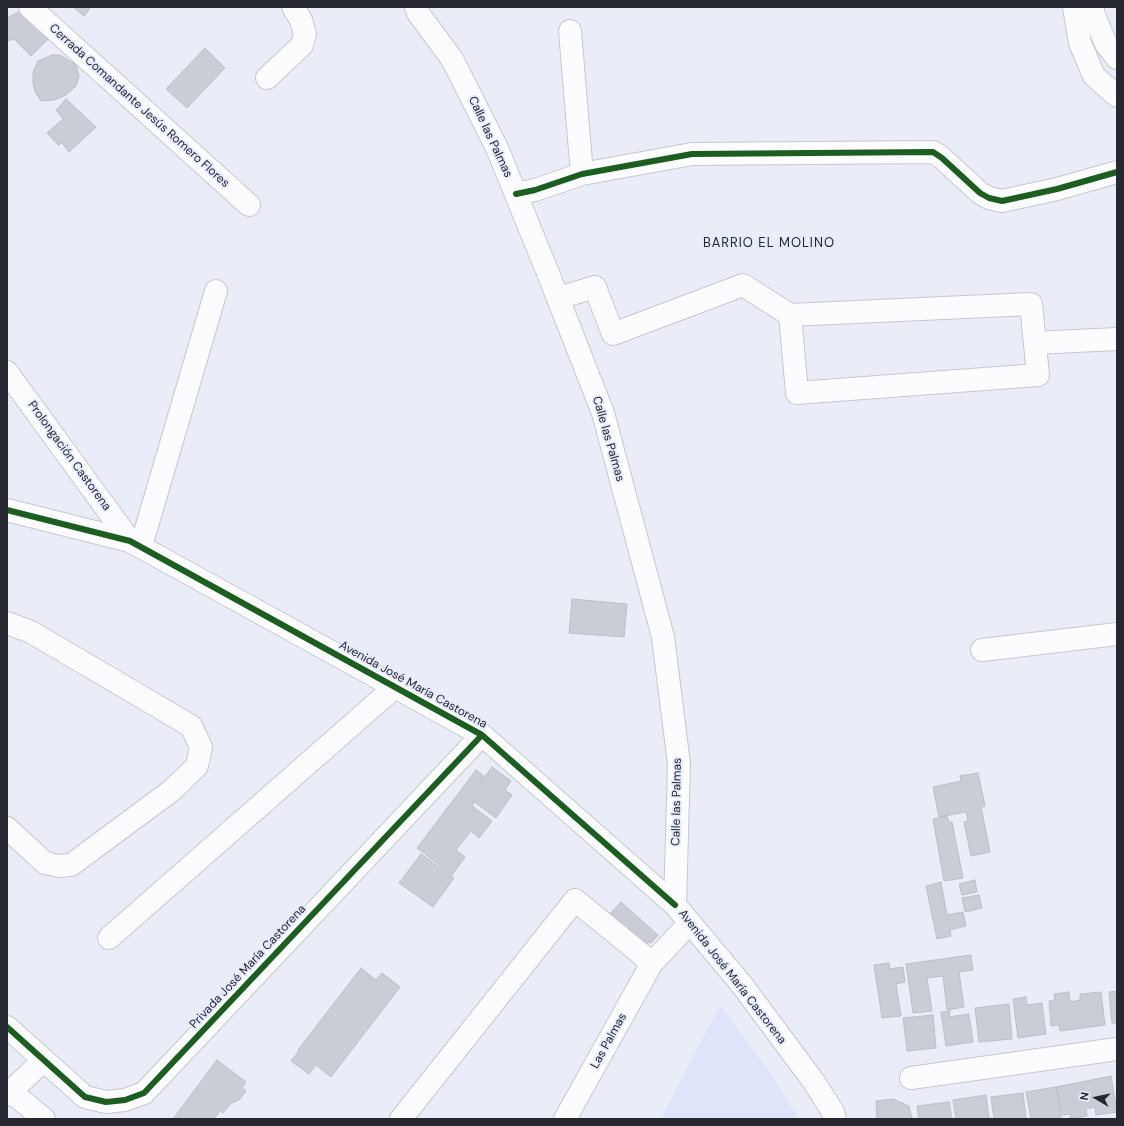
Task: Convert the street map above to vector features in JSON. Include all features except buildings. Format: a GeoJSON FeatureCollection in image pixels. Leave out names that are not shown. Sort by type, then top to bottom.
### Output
{"type":"FeatureCollection","features":[{"type":"Feature","properties":{"kind":"street","name":"Cerrada Comandante Jesús Romero Flores"},"geometry":{"type":"LineString","coordinates":[[30,7],[249,205]]}},
{"type":"Feature","properties":{"kind":"street"},"geometry":{"type":"LineString","coordinates":[[267,78],[302,45],[305,34],[301,20],[293,7]]}},
{"type":"Feature","properties":{"kind":"street","name":"Calle las Palmas"},"geometry":{"type":"LineString","coordinates":[[416,7],[418,13],[452,59],[497,148],[603,413],[663,637],[679,764],[675,905]]}},
{"type":"Feature","properties":{"kind":"street"},"geometry":{"type":"LineString","coordinates":[[1074,7],[1080,43],[1094,76],[1117,96]]}},
{"type":"Feature","properties":{"kind":"street"},"geometry":{"type":"LineString","coordinates":[[1092,7],[1106,44],[1117,58]]}},
{"type":"Feature","properties":{"kind":"street"},"geometry":{"type":"LineString","coordinates":[[570,31],[582,174]]}},
{"type":"Feature","properties":{"kind":"street"},"geometry":{"type":"LineString","coordinates":[[516,194],[535,190],[582,174],[692,154],[934,152],[980,193],[989,198],[1002,201],[1057,189],[1117,172]]}},
{"type":"Feature","properties":{"kind":"street"},"geometry":{"type":"LineString","coordinates":[[558,298],[595,287],[613,334],[743,285],[790,315],[1031,304],[1038,374],[797,393],[790,315]]}},
{"type":"Feature","properties":{"kind":"street"},"geometry":{"type":"LineString","coordinates":[[7,510],[136,544],[216,291]]}},
{"type":"Feature","properties":{"kind":"street"},"geometry":{"type":"LineString","coordinates":[[1035,343],[1117,339]]}},
{"type":"Feature","properties":{"kind":"street","name":"Prolongación Castorena"},"geometry":{"type":"LineString","coordinates":[[7,372],[136,544]]}},
{"type":"Feature","properties":{"kind":"street","name":"Avenida José María Castorena"},"geometry":{"type":"LineString","coordinates":[[136,544],[482,735],[675,905],[742,986],[814,1082],[833,1112],[835,1119]]}},
{"type":"Feature","properties":{"kind":"street"},"geometry":{"type":"LineString","coordinates":[[7,623],[31,632],[191,726],[201,747],[196,766],[171,791],[71,865],[60,866],[45,863],[7,828]]}},
{"type":"Feature","properties":{"kind":"street"},"geometry":{"type":"LineString","coordinates":[[982,650],[1117,634]]}},
{"type":"Feature","properties":{"kind":"street"},"geometry":{"type":"LineString","coordinates":[[109,938],[395,687]]}},
{"type":"Feature","properties":{"kind":"street","name":"Privada José María Castorena"},"geometry":{"type":"LineString","coordinates":[[7,1027],[85,1097],[106,1102],[125,1100],[144,1093],[482,735]]}},
{"type":"Feature","properties":{"kind":"street"},"geometry":{"type":"LineString","coordinates":[[401,1119],[575,900],[652,963]]}},
{"type":"Feature","properties":{"kind":"street","name":"Las Palmas"},"geometry":{"type":"LineString","coordinates":[[565,1119],[652,963],[690,923]]}},
{"type":"Feature","properties":{"kind":"street"},"geometry":{"type":"LineString","coordinates":[[911,1078],[1117,1049]]}},
{"type":"Feature","properties":{"kind":"street"},"geometry":{"type":"LineString","coordinates":[[44,1060],[9,1093],[44,1119]]}},
{"type":"Feature","properties":{"kind":"shaded area"},"geometry":{"type":"Polygon","coordinates":[[[720,1005],[770,1073],[799,1119],[661,1119],[720,1005]]]}},
{"type":"Feature","properties":{"kind":"cycle path"},"geometry":{"type":"LineString","coordinates":[[516,194],[535,190],[582,174],[692,154],[933,152],[942,158],[980,193],[989,198],[1002,201],[1057,189],[1117,172]]}},
{"type":"Feature","properties":{"kind":"cycle path"},"geometry":{"type":"LineString","coordinates":[[7,510],[130,541],[482,735],[675,905]]}},
{"type":"Feature","properties":{"kind":"cycle path"},"geometry":{"type":"LineString","coordinates":[[7,1027],[85,1097],[106,1102],[125,1100],[144,1093],[482,735]]}},
{"type":"Feature","properties":{"kind":"district","name":"BARRIO EL MOLINO"},"geometry":{"type":"Point","coordinates":[769,244]}}]}
